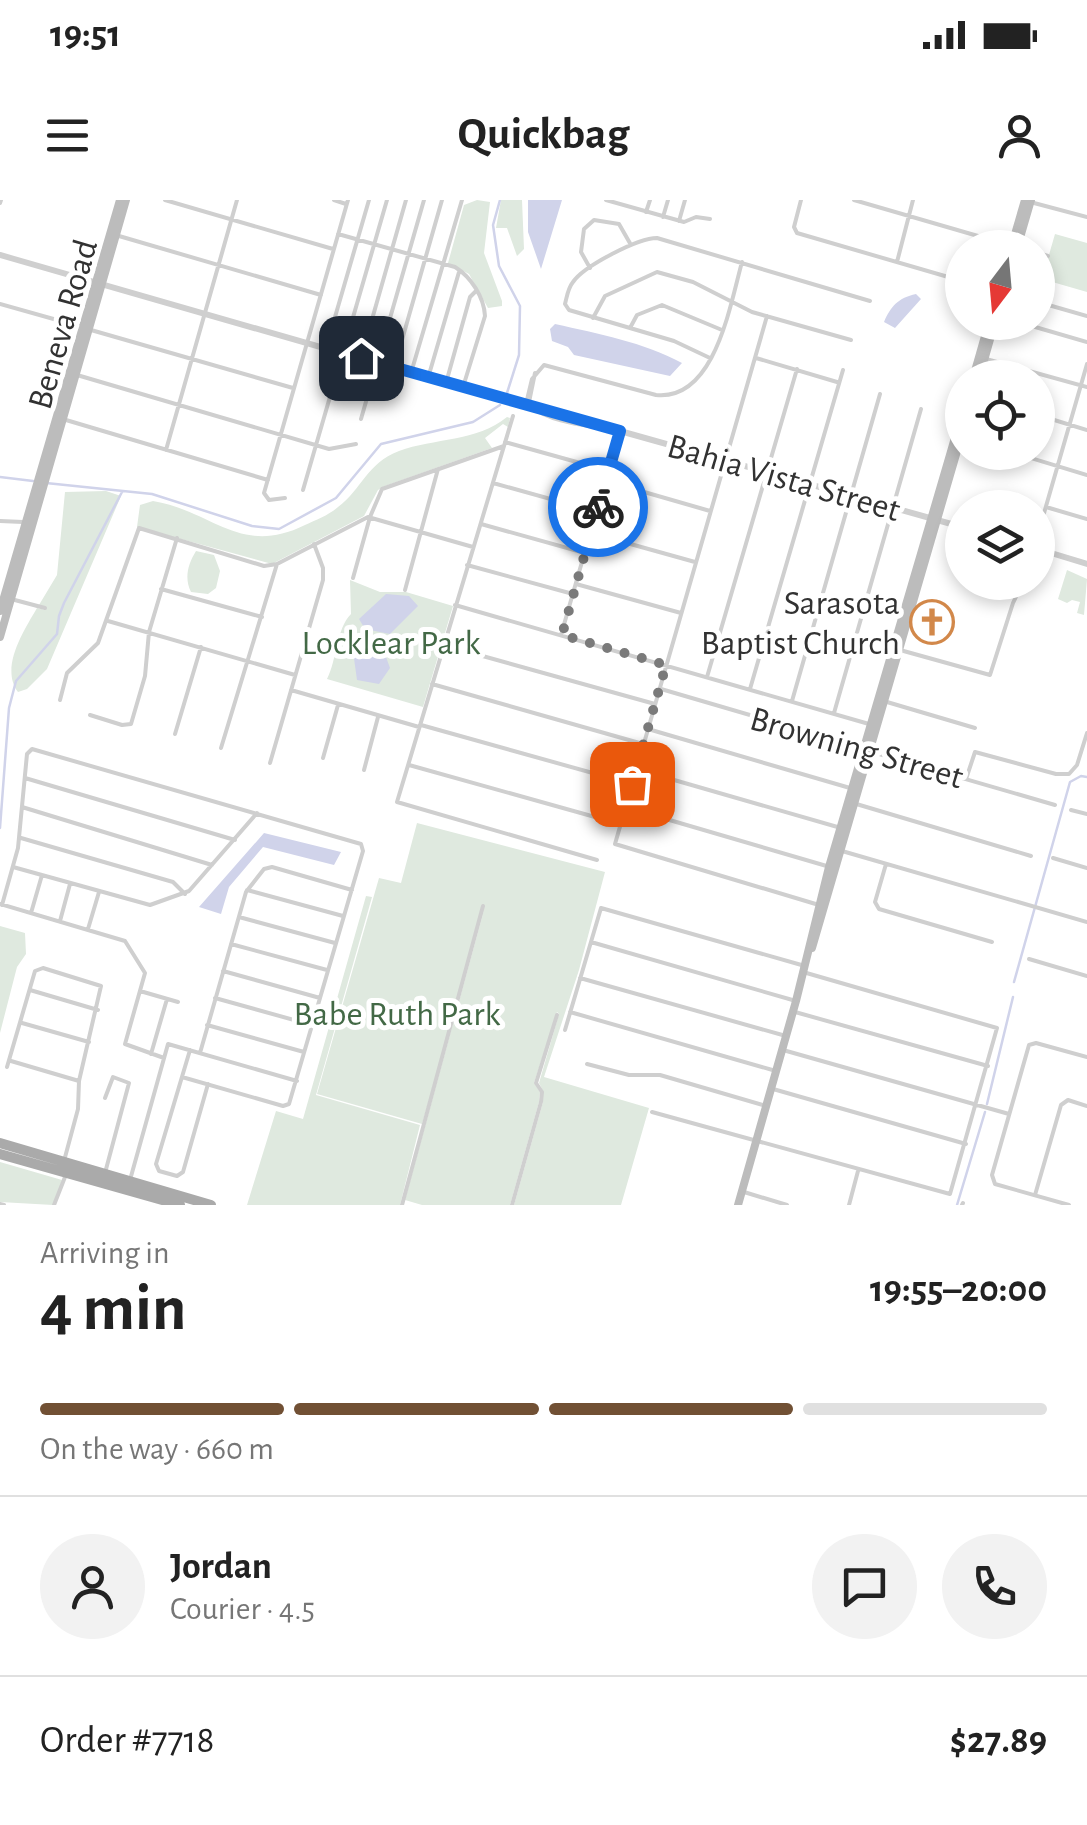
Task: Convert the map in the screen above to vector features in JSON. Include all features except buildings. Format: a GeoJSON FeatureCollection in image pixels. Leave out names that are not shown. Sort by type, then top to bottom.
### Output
{"type":"FeatureCollection","features":[{"type":"Feature","properties":{"kind":"main road","name":"Beneva Road"},"geometry":{"type":"LineString","coordinates":[[98,283],[116,235],[123,200]]}},
{"type":"Feature","properties":{"kind":"main road","name":"Beneva Road"},"geometry":{"type":"LineString","coordinates":[[46,469],[123,200]]}},
{"type":"Feature","properties":{"kind":"main road"},"geometry":{"type":"LineString","coordinates":[[1020,230],[1028,200]]}},
{"type":"Feature","properties":{"kind":"main road"},"geometry":{"type":"LineString","coordinates":[[982,358],[987,340]]}},
{"type":"Feature","properties":{"kind":"main road","name":"Beneva Road"},"geometry":{"type":"LineString","coordinates":[[0,637],[73,373]]}},
{"type":"Feature","properties":{"kind":"main road"},"geometry":{"type":"LineString","coordinates":[[804,969],[819,905],[853,804],[950,470]]}},
{"type":"Feature","properties":{"kind":"main road","name":"Beneva Road"},"geometry":{"type":"LineString","coordinates":[[0,611],[8,598]]}},
{"type":"Feature","properties":{"kind":"main road"},"geometry":{"type":"LineString","coordinates":[[838,850],[841,828],[853,804],[886,702],[898,649]]}},
{"type":"Feature","properties":{"kind":"main road"},"geometry":{"type":"LineString","coordinates":[[738,1205],[832,868]]}},
{"type":"Feature","properties":{"kind":"main road"},"geometry":{"type":"LineString","coordinates":[[0,1146],[17,1158],[26,1156],[88,1169],[211,1205]]}},
{"type":"Feature","properties":{"kind":"main road"},"geometry":{"type":"LineString","coordinates":[[0,1146],[180,1205]]}},
{"type":"Feature","properties":{"kind":"street"},"geometry":{"type":"LineString","coordinates":[[165,200],[333,249]]}},
{"type":"Feature","properties":{"kind":"street"},"geometry":{"type":"LineString","coordinates":[[166,450],[237,200]]}},
{"type":"Feature","properties":{"kind":"street"},"geometry":{"type":"LineString","coordinates":[[285,498],[265,498],[347,202],[334,200]]}},
{"type":"Feature","properties":{"kind":"street"},"geometry":{"type":"LineString","coordinates":[[326,348],[369,200]]}},
{"type":"Feature","properties":{"kind":"street"},"geometry":{"type":"LineString","coordinates":[[303,490],[387,200]]}},
{"type":"Feature","properties":{"kind":"street"},"geometry":{"type":"LineString","coordinates":[[361,358],[406,200]]}},
{"type":"Feature","properties":{"kind":"street"},"geometry":{"type":"LineString","coordinates":[[360,419],[424,200]]}},
{"type":"Feature","properties":{"kind":"street"},"geometry":{"type":"LineString","coordinates":[[394,368],[442,200]]}},
{"type":"Feature","properties":{"kind":"street"},"geometry":{"type":"LineString","coordinates":[[411,373],[462,200]]}},
{"type":"Feature","properties":{"kind":"street"},"geometry":{"type":"LineString","coordinates":[[606,200],[679,221],[710,219]]}},
{"type":"Feature","properties":{"kind":"street"},"geometry":{"type":"LineString","coordinates":[[630,207],[632,200]]}},
{"type":"Feature","properties":{"kind":"street"},"geometry":{"type":"LineString","coordinates":[[646,212],[650,200]]}},
{"type":"Feature","properties":{"kind":"street"},"geometry":{"type":"LineString","coordinates":[[663,216],[668,200]]}},
{"type":"Feature","properties":{"kind":"street"},"geometry":{"type":"LineString","coordinates":[[679,221],[685,200]]}},
{"type":"Feature","properties":{"kind":"street"},"geometry":{"type":"LineString","coordinates":[[801,200],[794,229],[798,233],[945,276]]}},
{"type":"Feature","properties":{"kind":"street"},"geometry":{"type":"LineString","coordinates":[[854,200],[957,230]]}},
{"type":"Feature","properties":{"kind":"street"},"geometry":{"type":"LineString","coordinates":[[897,262],[913,200]]}},
{"type":"Feature","properties":{"kind":"street"},"geometry":{"type":"LineString","coordinates":[[1028,200],[1087,218]]}},
{"type":"Feature","properties":{"kind":"street"},"geometry":{"type":"LineString","coordinates":[[590,268],[581,250],[584,229],[594,220],[619,224],[632,245]]}},
{"type":"Feature","properties":{"kind":"street"},"geometry":{"type":"LineString","coordinates":[[338,234],[460,270],[481,300],[484,320],[463,388]]}},
{"type":"Feature","properties":{"kind":"street"},"geometry":{"type":"LineString","coordinates":[[116,235],[320,295]]}},
{"type":"Feature","properties":{"kind":"street"},"geometry":{"type":"LineString","coordinates":[[710,358],[674,341],[566,308],[572,284],[590,268],[632,245],[660,238],[870,301]]}},
{"type":"Feature","properties":{"kind":"street","name":"Bahia Vista Street"},"geometry":{"type":"LineString","coordinates":[[0,255],[945,522]]}},
{"type":"Feature","properties":{"kind":"street"},"geometry":{"type":"LineString","coordinates":[[529,406],[535,373],[542,366],[668,396],[693,386],[722,330],[742,262]]}},
{"type":"Feature","properties":{"kind":"street"},"geometry":{"type":"LineString","coordinates":[[428,378],[460,270]]}},
{"type":"Feature","properties":{"kind":"street"},"geometry":{"type":"LineString","coordinates":[[593,318],[605,296],[653,272],[688,280],[748,310],[850,340]]}},
{"type":"Feature","properties":{"kind":"street"},"geometry":{"type":"LineString","coordinates":[[446,383],[470,297],[476,290]]}},
{"type":"Feature","properties":{"kind":"street"},"geometry":{"type":"LineString","coordinates":[[0,304],[293,388]]}},
{"type":"Feature","properties":{"kind":"street"},"geometry":{"type":"LineString","coordinates":[[630,328],[637,315],[662,305],[722,330]]}},
{"type":"Feature","properties":{"kind":"street"},"geometry":{"type":"LineString","coordinates":[[1055,307],[1087,316]]}},
{"type":"Feature","properties":{"kind":"street"},"geometry":{"type":"LineString","coordinates":[[767,316],[615,842],[819,905]]}},
{"type":"Feature","properties":{"kind":"street"},"geometry":{"type":"LineString","coordinates":[[1055,333],[1087,342]]}},
{"type":"Feature","properties":{"kind":"street"},"geometry":{"type":"LineString","coordinates":[[755,358],[837,382]]}},
{"type":"Feature","properties":{"kind":"street"},"geometry":{"type":"LineString","coordinates":[[982,358],[1084,386]]}},
{"type":"Feature","properties":{"kind":"street"},"geometry":{"type":"LineString","coordinates":[[1051,490],[1084,386],[1087,364]]}},
{"type":"Feature","properties":{"kind":"street"},"geometry":{"type":"LineString","coordinates":[[708,677],[797,370]]}},
{"type":"Feature","properties":{"kind":"street"},"geometry":{"type":"LineString","coordinates":[[750,689],[843,370]]}},
{"type":"Feature","properties":{"kind":"street"},"geometry":{"type":"LineString","coordinates":[[73,373],[318,446],[334,449],[356,444]]}},
{"type":"Feature","properties":{"kind":"street"},"geometry":{"type":"LineString","coordinates":[[792,701],[880,394]]}},
{"type":"Feature","properties":{"kind":"street"},"geometry":{"type":"LineString","coordinates":[[834,713],[921,410]]}},
{"type":"Feature","properties":{"kind":"street"},"geometry":{"type":"LineString","coordinates":[[512,416],[397,802],[597,860]]}},
{"type":"Feature","properties":{"kind":"street"},"geometry":{"type":"LineString","coordinates":[[63,419],[268,480]]}},
{"type":"Feature","properties":{"kind":"street"},"geometry":{"type":"LineString","coordinates":[[1055,420],[1087,430]]}},
{"type":"Feature","properties":{"kind":"street"},"geometry":{"type":"LineString","coordinates":[[562,635],[620,431]]}},
{"type":"Feature","properties":{"kind":"street"},"geometry":{"type":"LineString","coordinates":[[353,578],[376,497],[384,488],[504,444],[609,471]]}},
{"type":"Feature","properties":{"kind":"street"},"geometry":{"type":"LineString","coordinates":[[1055,465],[1087,474]]}},
{"type":"Feature","properties":{"kind":"street"},"geometry":{"type":"LineString","coordinates":[[405,590],[438,468]]}},
{"type":"Feature","properties":{"kind":"street"},"geometry":{"type":"LineString","coordinates":[[606,482],[710,511]]}},
{"type":"Feature","properties":{"kind":"street"},"geometry":{"type":"LineString","coordinates":[[493,483],[597,512]]}},
{"type":"Feature","properties":{"kind":"street"},"geometry":{"type":"LineString","coordinates":[[1055,510],[1087,519]]}},
{"type":"Feature","properties":{"kind":"street"},"geometry":{"type":"LineString","coordinates":[[60,700],[68,673],[95,648],[139,528],[258,565],[277,564],[370,517],[473,547]]}},
{"type":"Feature","properties":{"kind":"street"},"geometry":{"type":"LineString","coordinates":[[0,522],[29,523]]}},
{"type":"Feature","properties":{"kind":"street"},"geometry":{"type":"LineString","coordinates":[[481,524],[585,553]]}},
{"type":"Feature","properties":{"kind":"street"},"geometry":{"type":"LineString","coordinates":[[591,533],[695,562]]}},
{"type":"Feature","properties":{"kind":"street"},"geometry":{"type":"LineString","coordinates":[[90,715],[125,726],[132,722],[145,676],[149,632],[176,538]]}},
{"type":"Feature","properties":{"kind":"street"},"geometry":{"type":"LineString","coordinates":[[270,763],[324,577],[314,544]]}},
{"type":"Feature","properties":{"kind":"street"},"geometry":{"type":"LineString","coordinates":[[1055,554],[1087,564]]}},
{"type":"Feature","properties":{"kind":"street"},"geometry":{"type":"LineString","coordinates":[[222,748],[277,564]]}},
{"type":"Feature","properties":{"kind":"street"},"geometry":{"type":"LineString","coordinates":[[467,565],[573,594]]}},
{"type":"Feature","properties":{"kind":"street"},"geometry":{"type":"LineString","coordinates":[[576,584],[681,613]]}},
{"type":"Feature","properties":{"kind":"street"},"geometry":{"type":"LineString","coordinates":[[162,589],[262,617]]}},
{"type":"Feature","properties":{"kind":"street"},"geometry":{"type":"LineString","coordinates":[[8,598],[45,608]]}},
{"type":"Feature","properties":{"kind":"street"},"geometry":{"type":"LineString","coordinates":[[898,649],[990,674],[1016,600]]}},
{"type":"Feature","properties":{"kind":"street"},"geometry":{"type":"LineString","coordinates":[[455,605],[874,725]]}},
{"type":"Feature","properties":{"kind":"street"},"geometry":{"type":"LineString","coordinates":[[106,620],[295,675]]}},
{"type":"Feature","properties":{"kind":"street"},"geometry":{"type":"LineString","coordinates":[[442,644],[655,704]]}},
{"type":"Feature","properties":{"kind":"street"},"geometry":{"type":"LineString","coordinates":[[175,734],[201,648]]}},
{"type":"Feature","properties":{"kind":"street"},"geometry":{"type":"LineString","coordinates":[[432,684],[643,744]]}},
{"type":"Feature","properties":{"kind":"street","name":"Browning Street"},"geometry":{"type":"LineString","coordinates":[[659,689],[1055,805]]}},
{"type":"Feature","properties":{"kind":"street"},"geometry":{"type":"LineString","coordinates":[[291,690],[632,784]]}},
{"type":"Feature","properties":{"kind":"street"},"geometry":{"type":"LineString","coordinates":[[886,702],[976,728]]}},
{"type":"Feature","properties":{"kind":"street"},"geometry":{"type":"LineString","coordinates":[[322,758],[338,704]]}},
{"type":"Feature","properties":{"kind":"street"},"geometry":{"type":"LineString","coordinates":[[364,770],[378,716]]}},
{"type":"Feature","properties":{"kind":"street"},"geometry":{"type":"LineString","coordinates":[[648,729],[855,789]]}},
{"type":"Feature","properties":{"kind":"street"},"geometry":{"type":"LineString","coordinates":[[966,779],[974,752],[1060,776],[1074,771],[1084,753],[1087,733]]}},
{"type":"Feature","properties":{"kind":"street"},"geometry":{"type":"LineString","coordinates":[[164,1058],[126,1044],[144,971],[127,942],[1,904],[19,838],[30,750],[362,845],[288,1105],[182,1076]]}},
{"type":"Feature","properties":{"kind":"street"},"geometry":{"type":"LineString","coordinates":[[408,765],[620,824]]}},
{"type":"Feature","properties":{"kind":"street"},"geometry":{"type":"LineString","coordinates":[[636,769],[841,828]]}},
{"type":"Feature","properties":{"kind":"street"},"geometry":{"type":"LineString","coordinates":[[25,778],[235,840]]}},
{"type":"Feature","properties":{"kind":"street"},"geometry":{"type":"LineString","coordinates":[[853,804],[1030,856]]}},
{"type":"Feature","properties":{"kind":"street"},"geometry":{"type":"LineString","coordinates":[[22,807],[212,864]]}},
{"type":"Feature","properties":{"kind":"street"},"geometry":{"type":"LineString","coordinates":[[625,807],[832,868]]}},
{"type":"Feature","properties":{"kind":"street"},"geometry":{"type":"LineString","coordinates":[[1070,810],[1087,814]]}},
{"type":"Feature","properties":{"kind":"street"},"geometry":{"type":"LineString","coordinates":[[13,867],[146,905],[185,894],[257,813]]}},
{"type":"Feature","properties":{"kind":"street"},"geometry":{"type":"LineString","coordinates":[[19,838],[175,882],[185,894]]}},
{"type":"Feature","properties":{"kind":"street"},"geometry":{"type":"LineString","coordinates":[[838,850],[1087,922]]}},
{"type":"Feature","properties":{"kind":"street"},"geometry":{"type":"LineString","coordinates":[[1053,858],[1087,868]]}},
{"type":"Feature","properties":{"kind":"street"},"geometry":{"type":"LineString","coordinates":[[886,864],[875,902],[878,908],[992,942]]}},
{"type":"Feature","properties":{"kind":"street"},"geometry":{"type":"LineString","coordinates":[[200,1052],[247,890],[268,868],[352,890]]}},
{"type":"Feature","properties":{"kind":"street"},"geometry":{"type":"LineString","coordinates":[[31,913],[42,875]]}},
{"type":"Feature","properties":{"kind":"street"},"geometry":{"type":"LineString","coordinates":[[60,922],[70,884]]}},
{"type":"Feature","properties":{"kind":"street"},"geometry":{"type":"LineString","coordinates":[[247,890],[343,916]]}},
{"type":"Feature","properties":{"kind":"street"},"geometry":{"type":"LineString","coordinates":[[88,930],[99,892]]}},
{"type":"Feature","properties":{"kind":"street"},"geometry":{"type":"LineString","coordinates":[[415,1205],[402,1203],[483,906]]}},
{"type":"Feature","properties":{"kind":"street"},"geometry":{"type":"LineString","coordinates":[[565,1030],[602,908],[997,1028],[966,1144],[948,1194],[652,1112]]}},
{"type":"Feature","properties":{"kind":"street"},"geometry":{"type":"LineString","coordinates":[[239,917],[335,944]]}},
{"type":"Feature","properties":{"kind":"street"},"geometry":{"type":"LineString","coordinates":[[591,942],[988,1066]]}},
{"type":"Feature","properties":{"kind":"street"},"geometry":{"type":"LineString","coordinates":[[231,944],[328,970]]}},
{"type":"Feature","properties":{"kind":"street"},"geometry":{"type":"LineString","coordinates":[[1028,959],[1087,976]]}},
{"type":"Feature","properties":{"kind":"street"},"geometry":{"type":"LineString","coordinates":[[54,1205],[78,1108],[78,1080],[102,987],[38,969],[28,990],[8,1064],[78,1080]]}},
{"type":"Feature","properties":{"kind":"street"},"geometry":{"type":"LineString","coordinates":[[223,971],[320,998]]}},
{"type":"Feature","properties":{"kind":"street"},"geometry":{"type":"LineString","coordinates":[[580,978],[786,1036]]}},
{"type":"Feature","properties":{"kind":"street"},"geometry":{"type":"LineString","coordinates":[[28,990],[98,1010]]}},
{"type":"Feature","properties":{"kind":"street"},"geometry":{"type":"LineString","coordinates":[[140,991],[178,1002]]}},
{"type":"Feature","properties":{"kind":"street"},"geometry":{"type":"LineString","coordinates":[[216,998],[312,1025]]}},
{"type":"Feature","properties":{"kind":"street"},"geometry":{"type":"LineString","coordinates":[[151,1054],[167,999]]}},
{"type":"Feature","properties":{"kind":"street"},"geometry":{"type":"LineString","coordinates":[[570,1012],[776,1071]]}},
{"type":"Feature","properties":{"kind":"street"},"geometry":{"type":"LineString","coordinates":[[512,1205],[541,1102],[542,1092],[536,1083],[557,1015]]}},
{"type":"Feature","properties":{"kind":"street"},"geometry":{"type":"LineString","coordinates":[[20,1022],[89,1042]]}},
{"type":"Feature","properties":{"kind":"street"},"geometry":{"type":"LineString","coordinates":[[208,1025],[304,1052]]}},
{"type":"Feature","properties":{"kind":"street"},"geometry":{"type":"LineString","coordinates":[[130,1180],[168,1044],[297,1080]]}},
{"type":"Feature","properties":{"kind":"street"},"geometry":{"type":"LineString","coordinates":[[1069,1205],[992,1180],[1031,1044],[1087,1057]]}},
{"type":"Feature","properties":{"kind":"street"},"geometry":{"type":"LineString","coordinates":[[190,1050],[156,1163],[159,1171],[177,1176],[183,1172],[208,1084]]}},
{"type":"Feature","properties":{"kind":"street"},"geometry":{"type":"LineString","coordinates":[[782,1050],[1009,1114]]}},
{"type":"Feature","properties":{"kind":"street"},"geometry":{"type":"LineString","coordinates":[[588,1064],[630,1075],[660,1075],[766,1106]]}},
{"type":"Feature","properties":{"kind":"street"},"geometry":{"type":"LineString","coordinates":[[105,1098],[112,1077],[130,1085],[105,1174]]}},
{"type":"Feature","properties":{"kind":"street"},"geometry":{"type":"LineString","coordinates":[[771,1088],[966,1144]]}},
{"type":"Feature","properties":{"kind":"street"},"geometry":{"type":"LineString","coordinates":[[1035,1195],[1064,1101],[1087,1106]]}},
{"type":"Feature","properties":{"kind":"street"},"geometry":{"type":"LineString","coordinates":[[849,1205],[859,1170]]}},
{"type":"Feature","properties":{"kind":"street"},"geometry":{"type":"LineString","coordinates":[[741,1192],[788,1205]]}},
{"type":"Feature","properties":{"kind":"green space"},"geometry":{"type":"Polygon","coordinates":[[[477,200],[490,202],[484,253],[502,306],[488,308],[469,274],[448,263],[464,205],[477,200]]]}},
{"type":"Feature","properties":{"kind":"green space"},"geometry":{"type":"Polygon","coordinates":[[[501,200],[522,200],[524,249],[517,256],[507,228],[496,228],[501,200]]]}},
{"type":"Feature","properties":{"kind":"green space"},"geometry":{"type":"Polygon","coordinates":[[[1055,234],[1087,243],[1087,292],[1055,283],[1055,234]]]}},
{"type":"Feature","properties":{"kind":"green space"},"geometry":{"type":"Polygon","coordinates":[[[507,417],[508,427],[503,424],[485,438],[492,448],[385,486],[378,490],[364,516],[272,564],[137,527],[140,505],[153,501],[244,534],[282,534],[334,510],[388,456],[482,431],[507,417]]]}},
{"type":"Feature","properties":{"kind":"green space"},"geometry":{"type":"Polygon","coordinates":[[[106,491],[121,496],[47,669],[27,689],[18,692],[11,672],[12,661],[37,608],[46,610],[39,605],[57,575],[65,492],[106,491]]]}},
{"type":"Feature","properties":{"kind":"green space"},"geometry":{"type":"Polygon","coordinates":[[[196,551],[214,555],[220,571],[216,588],[208,594],[191,592],[189,587],[188,571],[196,551]]]}},
{"type":"Feature","properties":{"kind":"green space"},"geometry":{"type":"Polygon","coordinates":[[[1067,570],[1087,579],[1084,615],[1077,613],[1080,602],[1058,599],[1067,570]]]}},
{"type":"Feature","properties":{"kind":"green space","name":"Locklear Park"},"geometry":{"type":"Polygon","coordinates":[[[350,580],[380,592],[406,592],[453,606],[423,707],[327,679],[342,628],[351,614],[350,580]]]}},
{"type":"Feature","properties":{"kind":"green space","name":"Babe Ruth Park"},"geometry":{"type":"Polygon","coordinates":[[[417,823],[605,872],[579,970],[544,1077],[649,1108],[621,1205],[514,1205],[543,1102],[539,1083],[557,1012],[534,1083],[540,1092],[539,1102],[510,1205],[422,1205],[405,1200],[485,906],[422,1124],[317,1094],[379,878],[401,883],[417,823]]]}},
{"type":"Feature","properties":{"kind":"green space"},"geometry":{"type":"Polygon","coordinates":[[[366,896],[372,897],[316,1095],[420,1125],[400,1205],[247,1205],[276,1111],[303,1119],[366,896]]]}},
{"type":"Feature","properties":{"kind":"green space"},"geometry":{"type":"Polygon","coordinates":[[[0,926],[25,933],[26,954],[17,967],[0,1033],[0,926]]]}},
{"type":"Feature","properties":{"kind":"green space"},"geometry":{"type":"Polygon","coordinates":[[[0,1162],[62,1180],[53,1205],[0,1202],[0,1162]]]}},
{"type":"Feature","properties":{"kind":"water"},"geometry":{"type":"Polygon","coordinates":[[[528,200],[562,200],[541,269],[528,232],[528,200]]]}},
{"type":"Feature","properties":{"kind":"water"},"geometry":{"type":"Polygon","coordinates":[[[916,294],[921,299],[895,328],[884,322],[896,304],[916,294]]]}},
{"type":"Feature","properties":{"kind":"water"},"geometry":{"type":"Polygon","coordinates":[[[555,324],[636,344],[682,363],[670,376],[574,355],[568,347],[552,341],[550,329],[555,324]]]}},
{"type":"Feature","properties":{"kind":"water"},"geometry":{"type":"Polygon","coordinates":[[[386,594],[409,596],[418,606],[390,634],[365,629],[359,619],[386,594]]]}},
{"type":"Feature","properties":{"kind":"water"},"geometry":{"type":"Polygon","coordinates":[[[361,637],[382,646],[390,668],[379,684],[357,680],[352,644],[361,637]]]}},
{"type":"Feature","properties":{"kind":"water"},"geometry":{"type":"Polygon","coordinates":[[[264,833],[341,852],[334,865],[263,847],[229,887],[221,914],[199,907],[264,833]]]}},
{"type":"Feature","properties":{"kind":"waterway"},"geometry":{"type":"LineString","coordinates":[[500,200],[493,225],[499,266],[520,306],[519,355],[507,393]]}},
{"type":"Feature","properties":{"kind":"waterway"},"geometry":{"type":"LineString","coordinates":[[46,483],[152,494],[252,526],[279,529],[336,498],[381,444],[473,422],[500,405]]}},
{"type":"Feature","properties":{"kind":"waterway"},"geometry":{"type":"LineString","coordinates":[[0,477],[33,481]]}},
{"type":"Feature","properties":{"kind":"waterway"},"geometry":{"type":"LineString","coordinates":[[0,828],[9,708],[16,681],[57,634],[64,603],[122,492]]}},
{"type":"Feature","properties":{"kind":"waterway"},"geometry":{"type":"LineString","coordinates":[[1014,982],[1070,782],[1087,777]]}},
{"type":"Feature","properties":{"kind":"waterway"},"geometry":{"type":"LineString","coordinates":[[987,1104],[1013,997]]}},
{"type":"Feature","properties":{"kind":"waterway"},"geometry":{"type":"LineString","coordinates":[[957,1205],[985,1112]]}},
{"type":"Feature","properties":{"kind":"way so far"},"geometry":{"type":"LineString","coordinates":[[598,507],[562,635],[666,665],[632,784]]}},
{"type":"Feature","properties":{"kind":"place","name":"Sarasota Baptist Church"},"geometry":{"type":"Point","coordinates":[932,622]}},
{"type":"Feature","properties":{"kind":"route"},"geometry":{"type":"LineString","coordinates":[[361,358],[620,431],[598,507]]}}]}
